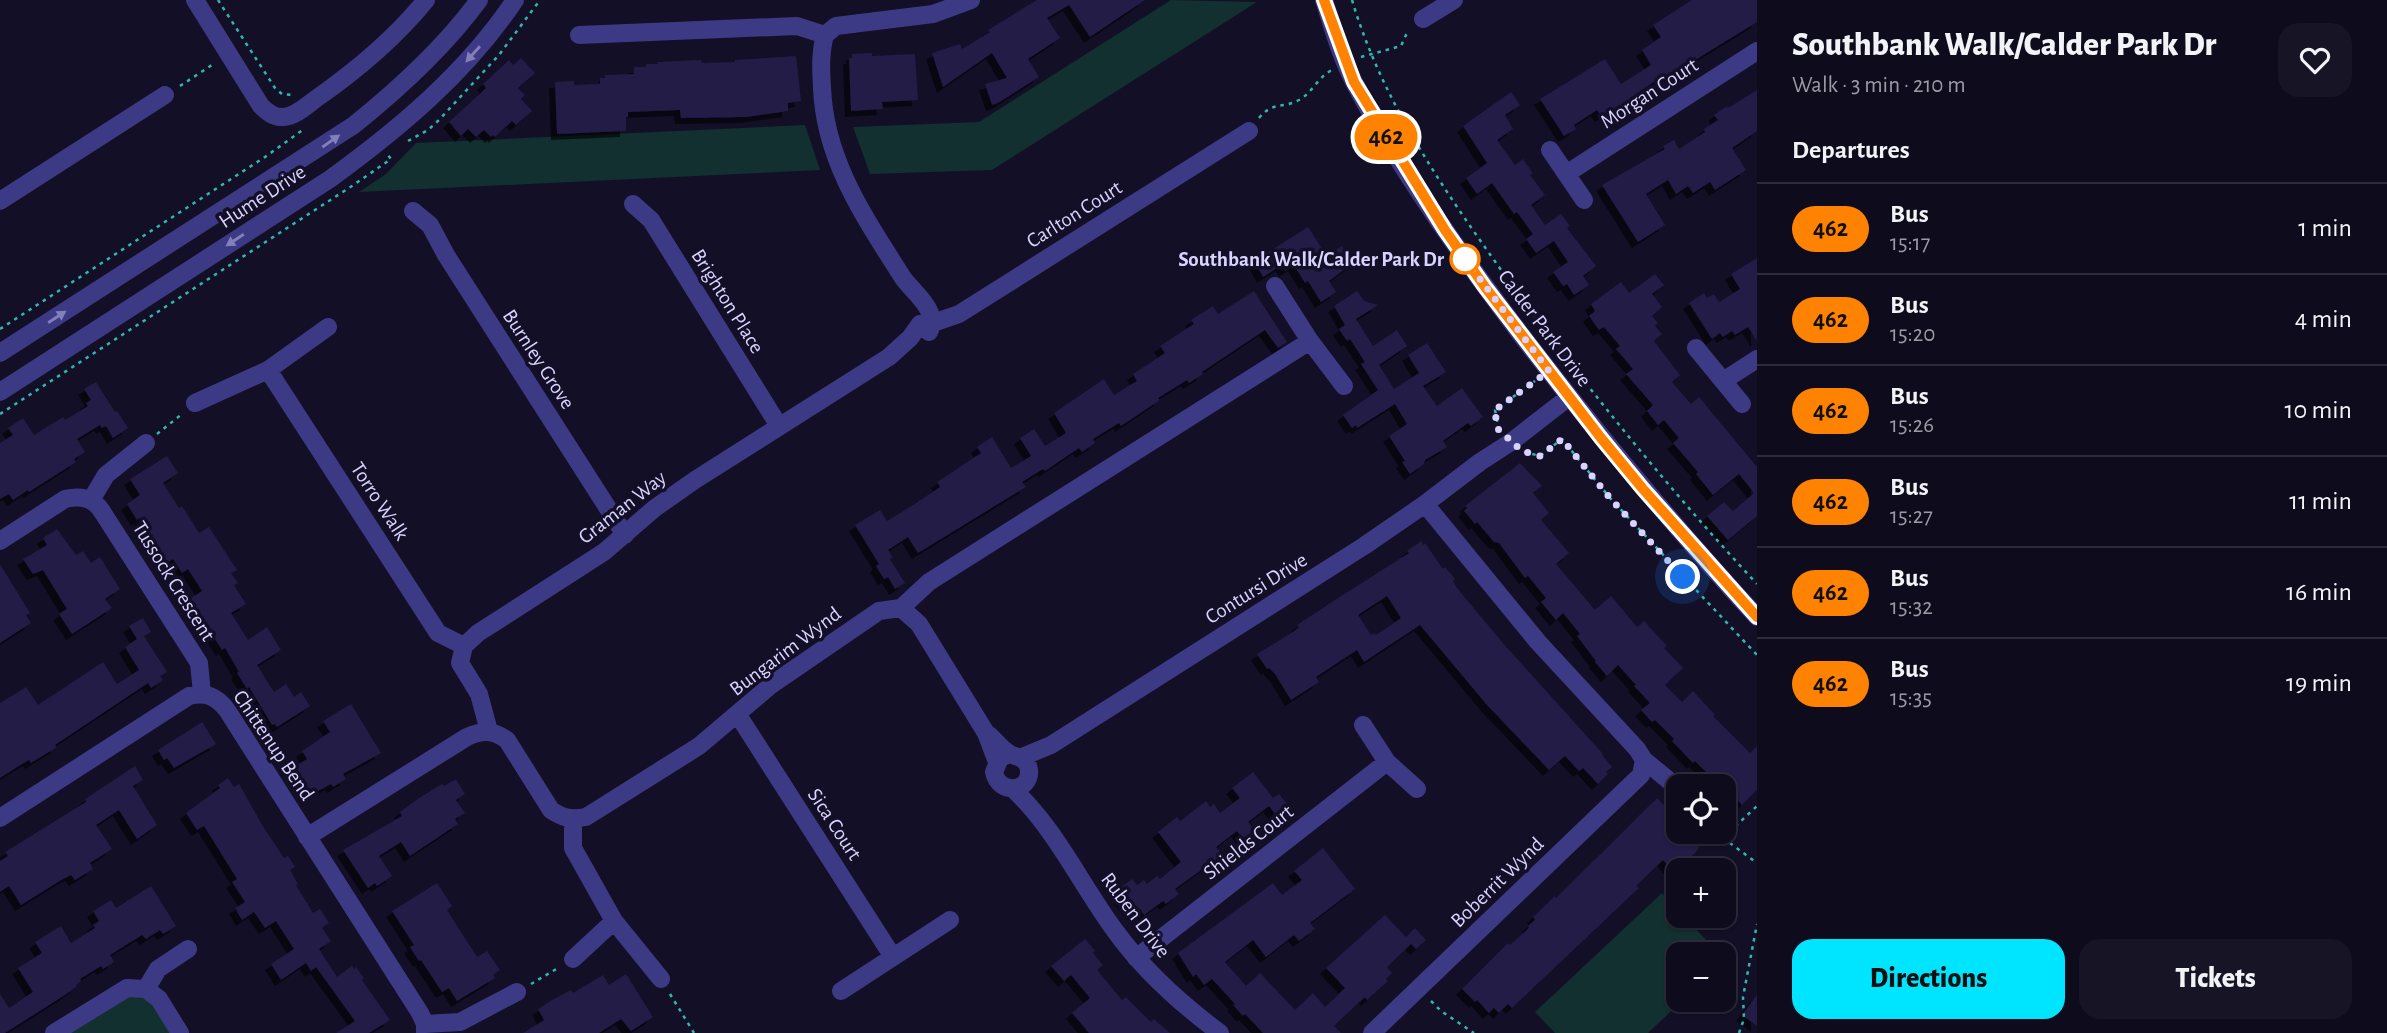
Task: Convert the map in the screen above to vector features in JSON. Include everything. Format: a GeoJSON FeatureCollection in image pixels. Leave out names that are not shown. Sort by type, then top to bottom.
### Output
{"type":"FeatureCollection","features":[{"type":"Feature","properties":{"kind":"street"},"geometry":{"type":"LineString","coordinates":[[194,0],[261,106],[268,113],[286,117],[293,115],[334,86],[373,54],[426,0]]}},
{"type":"Feature","properties":{"kind":"street","name":"Hume Drive"},"geometry":{"type":"LineString","coordinates":[[0,354],[354,125],[384,101],[437,50],[478,0]]}},
{"type":"Feature","properties":{"kind":"street","name":"Hume Drive"},"geometry":{"type":"LineString","coordinates":[[0,392],[330,179],[378,144],[451,79],[488,38],[515,0]]}},
{"type":"Feature","properties":{"kind":"street"},"geometry":{"type":"LineString","coordinates":[[926,323],[920,316],[912,290],[866,219],[837,162],[822,100],[821,49],[825,35],[836,26],[933,13],[971,0]]}},
{"type":"Feature","properties":{"kind":"street","name":"Calder Park Drive"},"geometry":{"type":"LineString","coordinates":[[1324,0],[1354,82],[1445,230],[1549,371],[1643,489],[1757,617]]}},
{"type":"Feature","properties":{"kind":"street"},"geometry":{"type":"LineString","coordinates":[[1423,19],[1454,0]]}},
{"type":"Feature","properties":{"kind":"street"},"geometry":{"type":"LineString","coordinates":[[579,36],[797,26],[825,35]]}},
{"type":"Feature","properties":{"kind":"street","name":"Morgan Court"},"geometry":{"type":"LineString","coordinates":[[1566,174],[1757,51]]}},
{"type":"Feature","properties":{"kind":"street"},"geometry":{"type":"LineString","coordinates":[[0,201],[165,95]]}},
{"type":"Feature","properties":{"kind":"street","name":"Carlton Court"},"geometry":{"type":"LineString","coordinates":[[926,323],[958,314],[1249,131]]}},
{"type":"Feature","properties":{"kind":"street"},"geometry":{"type":"LineString","coordinates":[[1550,150],[1584,200]]}},
{"type":"Feature","properties":{"kind":"street","name":"Brighton Place"},"geometry":{"type":"LineString","coordinates":[[633,204],[652,220],[779,426]]}},
{"type":"Feature","properties":{"kind":"street","name":"Burnley Grove"},"geometry":{"type":"LineString","coordinates":[[412,211],[430,225],[446,255],[625,535]]}},
{"type":"Feature","properties":{"kind":"street"},"geometry":{"type":"LineString","coordinates":[[1275,286],[1310,341],[1344,386]]}},
{"type":"Feature","properties":{"kind":"street","name":"Graman Way"},"geometry":{"type":"LineString","coordinates":[[464,646],[478,633],[604,552],[675,494],[888,357],[926,323]]}},
{"type":"Feature","properties":{"kind":"street"},"geometry":{"type":"LineString","coordinates":[[195,403],[268,370],[328,327]]}},
{"type":"Feature","properties":{"kind":"street","name":"Bungarim Wynd"},"geometry":{"type":"LineString","coordinates":[[573,820],[586,817],[687,753],[738,715],[771,685],[879,611],[901,608],[929,582],[1310,341]]}},
{"type":"Feature","properties":{"kind":"street"},"geometry":{"type":"LineString","coordinates":[[1696,348],[1742,404]]}},
{"type":"Feature","properties":{"kind":"street"},"geometry":{"type":"LineString","coordinates":[[1723,381],[1757,359]]}},
{"type":"Feature","properties":{"kind":"street","name":"Torro Walk"},"geometry":{"type":"LineString","coordinates":[[268,370],[438,633],[464,646]]}},
{"type":"Feature","properties":{"kind":"street","name":"Contursi Drive"},"geometry":{"type":"LineString","coordinates":[[1480,462],[1507,436],[1567,394]]}},
{"type":"Feature","properties":{"kind":"street","name":"Contursi Drive"},"geometry":{"type":"LineString","coordinates":[[1016,769],[1364,546],[1511,442],[1567,394]]}},
{"type":"Feature","properties":{"kind":"street"},"geometry":{"type":"LineString","coordinates":[[0,541],[65,499],[83,497],[91,500],[106,475],[146,443]]}},
{"type":"Feature","properties":{"kind":"street","name":"Tussock Crescent"},"geometry":{"type":"LineString","coordinates":[[91,500],[103,513],[199,663],[202,693]]}},
{"type":"Feature","properties":{"kind":"street"},"geometry":{"type":"LineString","coordinates":[[1425,504],[1538,642],[1637,748],[1644,760],[1666,778]]}},
{"type":"Feature","properties":{"kind":"street","name":"Ruben Drive"},"geometry":{"type":"LineString","coordinates":[[901,608],[919,624],[986,733],[1016,769],[1035,809],[1090,895],[1136,958],[1184,1006],[1220,1033]]}},
{"type":"Feature","properties":{"kind":"street"},"geometry":{"type":"LineString","coordinates":[[464,646],[460,663],[480,694],[489,732]]}},
{"type":"Feature","properties":{"kind":"street","name":"Chittenup Bend"},"geometry":{"type":"LineString","coordinates":[[0,818],[189,696],[202,693],[214,696],[227,710],[420,1013],[425,1029]]}},
{"type":"Feature","properties":{"kind":"street","name":"Sica Court"},"geometry":{"type":"LineString","coordinates":[[738,715],[893,957]]}},
{"type":"Feature","properties":{"kind":"street"},"geometry":{"type":"LineString","coordinates":[[1363,725],[1387,762],[1417,789]]}},
{"type":"Feature","properties":{"kind":"street"},"geometry":{"type":"LineString","coordinates":[[307,837],[467,737],[478,733],[496,733],[507,740],[551,810],[573,820],[573,848],[614,920],[661,979]]}},
{"type":"Feature","properties":{"kind":"street","name":"Boberrit Wynd"},"geometry":{"type":"LineString","coordinates":[[1372,1033],[1641,775],[1644,760]]}},
{"type":"Feature","properties":{"kind":"street","name":"Shields Court"},"geometry":{"type":"LineString","coordinates":[[1136,958],[1387,762]]}},
{"type":"Feature","properties":{"kind":"street"},"geometry":{"type":"LineString","coordinates":[[573,959],[614,920]]}},
{"type":"Feature","properties":{"kind":"street"},"geometry":{"type":"LineString","coordinates":[[841,990],[950,920]]}},
{"type":"Feature","properties":{"kind":"street"},"geometry":{"type":"LineString","coordinates":[[146,989],[158,969],[188,949]]}},
{"type":"Feature","properties":{"kind":"street"},"geometry":{"type":"LineString","coordinates":[[54,1033],[127,988],[146,989],[159,999],[180,1033]]}},
{"type":"Feature","properties":{"kind":"street"},"geometry":{"type":"LineString","coordinates":[[425,1029],[460,1022],[517,992]]}},
{"type":"Feature","properties":{"kind":"path"},"geometry":{"type":"LineString","coordinates":[[218,0],[275,89],[282,94],[300,94]]}},
{"type":"Feature","properties":{"kind":"path"},"geometry":{"type":"LineString","coordinates":[[1352,0],[1360,27],[1393,104],[1476,235],[1602,406],[1757,584]]}},
{"type":"Feature","properties":{"kind":"path"},"geometry":{"type":"LineString","coordinates":[[165,95],[229,54]]}},
{"type":"Feature","properties":{"kind":"path"},"geometry":{"type":"LineString","coordinates":[[0,329],[304,129]]}},
{"type":"Feature","properties":{"kind":"path"},"geometry":{"type":"LineString","coordinates":[[0,414],[352,186],[391,159],[387,155]]}},
{"type":"Feature","properties":{"kind":"path"},"geometry":{"type":"LineString","coordinates":[[1507,436],[1497,428],[1495,410],[1549,371]]}},
{"type":"Feature","properties":{"kind":"path"},"geometry":{"type":"LineString","coordinates":[[146,443],[195,403]]}},
{"type":"Feature","properties":{"kind":"path"},"geometry":{"type":"LineString","coordinates":[[1516,455],[1522,451],[1540,456],[1562,439],[1610,498],[1757,655]]}},
{"type":"Feature","properties":{"kind":"path"},"geometry":{"type":"LineString","coordinates":[[1736,826],[1757,806]]}},
{"type":"Feature","properties":{"kind":"path"},"geometry":{"type":"LineString","coordinates":[[1731,844],[1757,863]]}},
{"type":"Feature","properties":{"kind":"path"},"geometry":{"type":"LineString","coordinates":[[1739,1033],[1744,1019],[1743,997],[1757,924]]}},
{"type":"Feature","properties":{"kind":"path"},"geometry":{"type":"LineString","coordinates":[[517,992],[573,959]]}},
{"type":"Feature","properties":{"kind":"path"},"geometry":{"type":"LineString","coordinates":[[661,979],[694,1033]]}},
{"type":"Feature","properties":{"kind":"path"},"geometry":{"type":"LineString","coordinates":[[1429,999],[1475,1033]]}},
{"type":"Feature","properties":{"kind":"green space"},"geometry":{"type":"Polygon","coordinates":[[[1171,0],[1257,2],[992,170],[870,174],[853,127],[979,122],[1171,0]]]}},
{"type":"Feature","properties":{"kind":"green space"},"geometry":{"type":"Polygon","coordinates":[[[805,125],[820,170],[359,192],[386,174],[416,143],[805,125]]]}},
{"type":"Feature","properties":{"kind":"green space"},"geometry":{"type":"Polygon","coordinates":[[[1662,893],[1666,897],[1666,928],[1695,928],[1708,942],[1666,942],[1666,1012],[1670,1012],[1648,1033],[1555,1033],[1535,1012],[1662,893]]]}},
{"type":"Feature","properties":{"kind":"green space"},"geometry":{"type":"Polygon","coordinates":[[[128,994],[145,997],[157,1005],[174,1033],[66,1033],[128,994]]]}},
{"type":"Feature","properties":{"kind":"building"},"geometry":{"type":"Polygon","coordinates":[[[1037,0],[1145,0],[1090,37],[1069,5],[1047,18],[1060,38],[1028,59],[1039,77],[998,103],[992,105],[985,84],[1007,78],[992,53],[943,87],[932,53],[960,44],[962,49],[1037,0]]]}},
{"type":"Feature","properties":{"kind":"building"},"geometry":{"type":"Polygon","coordinates":[[[1692,0],[1757,0],[1757,22],[1666,78],[1664,75],[1630,98],[1632,102],[1622,108],[1620,105],[1601,116],[1597,110],[1574,125],[1576,129],[1564,136],[1540,99],[1605,59],[1621,84],[1651,65],[1642,50],[1661,37],[1653,25],[1692,0]]]}},
{"type":"Feature","properties":{"kind":"building"},"geometry":{"type":"Polygon","coordinates":[[[872,53],[872,56],[915,54],[918,100],[882,102],[883,109],[851,111],[849,58],[852,58],[852,54],[872,53]]]}},
{"type":"Feature","properties":{"kind":"building"},"geometry":{"type":"Polygon","coordinates":[[[796,56],[801,101],[788,103],[788,111],[746,117],[681,118],[680,110],[628,112],[626,131],[557,134],[555,82],[574,81],[574,85],[600,84],[600,78],[605,78],[605,75],[634,74],[634,67],[646,67],[646,64],[658,62],[735,62],[796,56]]]}},
{"type":"Feature","properties":{"kind":"building"},"geometry":{"type":"Polygon","coordinates":[[[521,58],[535,73],[518,88],[525,95],[521,99],[532,111],[516,125],[512,121],[495,137],[491,137],[484,130],[476,137],[468,129],[461,136],[449,122],[486,88],[483,84],[509,60],[513,65],[521,58]]]}},
{"type":"Feature","properties":{"kind":"building"},"geometry":{"type":"Polygon","coordinates":[[[1757,90],[1757,131],[1732,148],[1746,170],[1715,190],[1710,182],[1693,193],[1688,186],[1676,194],[1668,180],[1646,194],[1665,225],[1638,242],[1602,185],[1665,149],[1663,146],[1674,140],[1679,149],[1718,120],[1714,115],[1757,90]]]}},
{"type":"Feature","properties":{"kind":"building"},"geometry":{"type":"Polygon","coordinates":[[[1511,92],[1520,105],[1505,115],[1513,129],[1497,140],[1515,165],[1523,159],[1533,173],[1530,175],[1545,195],[1531,205],[1545,225],[1561,214],[1570,226],[1567,228],[1596,266],[1583,276],[1589,285],[1574,295],[1567,284],[1563,286],[1553,272],[1568,262],[1554,241],[1536,253],[1526,239],[1533,234],[1517,212],[1514,214],[1492,183],[1477,194],[1466,178],[1487,163],[1463,126],[1511,92]]]}},
{"type":"Feature","properties":{"kind":"building"},"geometry":{"type":"Polygon","coordinates":[[[1308,227],[1327,256],[1342,246],[1353,263],[1329,281],[1336,292],[1321,302],[1294,265],[1285,271],[1282,265],[1263,277],[1254,261],[1308,227]]]}},
{"type":"Feature","properties":{"kind":"building"},"geometry":{"type":"Polygon","coordinates":[[[1757,258],[1757,341],[1748,327],[1735,335],[1732,331],[1723,337],[1720,333],[1712,339],[1689,303],[1704,293],[1707,298],[1714,294],[1719,302],[1740,289],[1731,274],[1757,258]]]}},
{"type":"Feature","properties":{"kind":"building"},"geometry":{"type":"Polygon","coordinates":[[[1655,274],[1664,285],[1652,294],[1662,307],[1652,316],[1658,323],[1655,326],[1662,334],[1654,341],[1680,375],[1672,382],[1691,404],[1699,397],[1757,467],[1757,516],[1728,540],[1707,516],[1724,502],[1733,511],[1754,493],[1739,474],[1713,495],[1696,474],[1698,472],[1673,443],[1679,438],[1664,420],[1658,425],[1647,411],[1653,405],[1626,374],[1633,369],[1616,349],[1620,346],[1604,327],[1599,330],[1589,316],[1595,311],[1591,304],[1621,282],[1629,293],[1655,274]]]}},
{"type":"Feature","properties":{"kind":"building"},"geometry":{"type":"Polygon","coordinates":[[[1254,291],[1287,342],[1278,348],[1265,330],[1189,383],[1187,380],[1121,426],[1119,423],[1093,439],[1095,443],[1082,452],[1079,448],[1045,471],[1043,469],[1022,482],[1026,487],[918,553],[908,537],[888,550],[893,557],[890,559],[905,583],[895,589],[888,577],[884,579],[876,566],[879,564],[855,525],[880,510],[887,521],[913,505],[940,487],[937,482],[981,453],[977,447],[992,437],[1011,468],[1031,456],[1020,438],[1034,429],[1045,446],[1066,433],[1054,413],[1104,379],[1114,395],[1137,381],[1133,374],[1165,353],[1160,346],[1194,324],[1191,320],[1213,306],[1218,314],[1254,291]]]}},
{"type":"Feature","properties":{"kind":"building"},"geometry":{"type":"Polygon","coordinates":[[[1357,291],[1364,301],[1378,305],[1356,319],[1373,346],[1397,330],[1407,346],[1379,365],[1394,389],[1419,373],[1408,355],[1427,343],[1446,372],[1423,386],[1437,406],[1462,388],[1483,417],[1471,426],[1468,423],[1443,441],[1447,447],[1425,460],[1424,464],[1410,474],[1389,436],[1407,424],[1395,404],[1357,428],[1356,425],[1352,428],[1343,415],[1378,390],[1361,364],[1365,362],[1350,339],[1347,341],[1339,329],[1345,325],[1334,306],[1357,291]]]}},
{"type":"Feature","properties":{"kind":"building"},"geometry":{"type":"Polygon","coordinates":[[[96,382],[128,428],[113,438],[106,426],[102,428],[100,425],[77,439],[85,452],[74,459],[76,462],[13,500],[9,494],[0,499],[0,443],[13,435],[8,428],[23,418],[34,435],[63,417],[65,420],[88,406],[86,403],[91,400],[84,389],[96,382]]]}},
{"type":"Feature","properties":{"kind":"building"},"geometry":{"type":"Polygon","coordinates":[[[167,456],[178,473],[163,483],[199,533],[209,527],[237,570],[231,573],[238,583],[234,585],[246,604],[231,613],[248,640],[267,627],[281,650],[257,665],[274,692],[286,684],[294,697],[301,692],[310,706],[277,727],[272,725],[249,687],[247,689],[225,648],[222,650],[199,614],[191,598],[202,591],[188,569],[182,573],[173,559],[167,563],[127,504],[140,495],[130,479],[167,456]]]}},
{"type":"Feature","properties":{"kind":"building"},"geometry":{"type":"Polygon","coordinates":[[[1520,463],[1542,486],[1533,493],[1549,513],[1541,520],[1569,553],[1556,564],[1595,610],[1611,596],[1637,627],[1644,621],[1667,646],[1664,648],[1683,668],[1665,685],[1682,702],[1693,691],[1715,715],[1713,716],[1750,753],[1757,746],[1757,790],[1742,805],[1736,798],[1736,774],[1708,774],[1695,761],[1693,763],[1672,741],[1674,739],[1641,710],[1650,703],[1634,686],[1636,685],[1618,665],[1607,676],[1563,613],[1556,620],[1541,602],[1546,598],[1528,576],[1525,578],[1499,543],[1494,542],[1477,522],[1475,524],[1464,511],[1467,508],[1465,506],[1520,463]]]}},
{"type":"Feature","properties":{"kind":"building"},"geometry":{"type":"Polygon","coordinates":[[[57,529],[76,555],[83,551],[91,563],[100,557],[120,589],[105,599],[112,608],[72,634],[59,614],[67,609],[43,570],[33,574],[23,559],[47,545],[43,538],[57,529]]]}},
{"type":"Feature","properties":{"kind":"building"},"geometry":{"type":"Polygon","coordinates":[[[1421,541],[1423,545],[1425,543],[1443,569],[1445,567],[1455,579],[1453,581],[1457,588],[1502,642],[1603,754],[1612,767],[1598,784],[1583,768],[1579,771],[1565,756],[1549,770],[1487,705],[1420,625],[1364,662],[1357,650],[1316,677],[1319,682],[1291,700],[1275,674],[1267,669],[1257,654],[1409,553],[1407,551],[1421,541]],[[1387,596],[1358,615],[1371,635],[1376,635],[1401,618],[1387,596]]]}},
{"type":"Feature","properties":{"kind":"building"},"geometry":{"type":"Polygon","coordinates":[[[0,564],[30,613],[26,615],[31,623],[0,643],[0,564]]]}},
{"type":"Feature","properties":{"kind":"building"},"geometry":{"type":"Polygon","coordinates":[[[143,618],[151,632],[144,636],[167,672],[160,676],[163,680],[151,688],[148,683],[55,745],[57,747],[0,778],[0,703],[26,687],[38,705],[103,662],[117,684],[139,670],[125,647],[137,639],[129,626],[143,618]]]}},
{"type":"Feature","properties":{"kind":"building"},"geometry":{"type":"Polygon","coordinates":[[[351,704],[381,753],[343,774],[346,779],[333,787],[331,784],[311,795],[294,767],[307,759],[302,751],[330,732],[323,721],[351,704]]]}},
{"type":"Feature","properties":{"kind":"building"},"geometry":{"type":"Polygon","coordinates":[[[202,722],[216,744],[174,768],[167,758],[164,760],[158,750],[202,722]]]}},
{"type":"Feature","properties":{"kind":"building"},"geometry":{"type":"Polygon","coordinates":[[[135,766],[143,780],[133,786],[157,825],[137,839],[119,810],[96,825],[112,849],[90,863],[93,869],[75,880],[71,875],[63,879],[21,905],[9,886],[0,892],[0,861],[8,856],[5,852],[86,802],[85,799],[135,766]]]}},
{"type":"Feature","properties":{"kind":"building"},"geometry":{"type":"Polygon","coordinates":[[[1253,772],[1273,798],[1279,794],[1288,805],[1275,814],[1269,806],[1248,822],[1254,830],[1243,839],[1237,831],[1216,847],[1222,855],[1175,889],[1179,894],[1166,904],[1163,901],[1144,915],[1140,909],[1133,914],[1120,898],[1124,895],[1119,889],[1132,879],[1137,885],[1144,880],[1147,884],[1157,876],[1160,879],[1181,862],[1158,832],[1177,817],[1180,821],[1206,801],[1210,807],[1214,804],[1220,813],[1240,798],[1232,788],[1253,772]]]}},
{"type":"Feature","properties":{"kind":"building"},"geometry":{"type":"Polygon","coordinates":[[[228,778],[234,787],[239,784],[284,858],[288,856],[295,867],[290,870],[313,913],[320,909],[329,923],[322,928],[331,941],[319,949],[337,977],[352,966],[354,969],[356,967],[390,1020],[369,1033],[336,1033],[355,1021],[316,967],[311,971],[306,963],[281,980],[271,964],[294,949],[276,921],[265,928],[254,912],[242,920],[235,908],[245,902],[232,882],[237,879],[204,826],[197,830],[186,813],[220,788],[218,785],[228,778]]]}},
{"type":"Feature","properties":{"kind":"building"},"geometry":{"type":"Polygon","coordinates":[[[456,779],[465,794],[456,800],[465,813],[455,819],[458,824],[410,856],[401,842],[379,856],[392,876],[377,886],[375,883],[368,888],[343,850],[402,816],[400,812],[419,798],[456,779]]]}},
{"type":"Feature","properties":{"kind":"building"},"geometry":{"type":"Polygon","coordinates":[[[1657,798],[1666,807],[1666,844],[1700,845],[1690,858],[1666,858],[1666,864],[1663,860],[1636,886],[1639,888],[1512,1008],[1508,1004],[1499,1013],[1494,1008],[1489,1013],[1462,989],[1508,943],[1510,945],[1529,928],[1535,920],[1533,917],[1555,896],[1556,898],[1657,798]]]}},
{"type":"Feature","properties":{"kind":"building"},"geometry":{"type":"Polygon","coordinates":[[[1323,848],[1355,889],[1310,923],[1315,929],[1299,941],[1294,935],[1266,957],[1253,940],[1225,962],[1246,986],[1260,973],[1295,1010],[1313,993],[1325,1007],[1345,988],[1326,968],[1385,915],[1406,937],[1415,928],[1426,940],[1416,949],[1411,944],[1387,967],[1392,973],[1386,979],[1388,981],[1367,1000],[1365,997],[1334,1026],[1341,1033],[1263,1033],[1245,1014],[1243,1016],[1212,979],[1204,985],[1196,974],[1193,977],[1178,953],[1273,883],[1282,895],[1302,880],[1294,871],[1323,848]]]}},
{"type":"Feature","properties":{"kind":"building"},"geometry":{"type":"Polygon","coordinates":[[[437,883],[452,906],[447,910],[477,957],[487,951],[500,970],[493,975],[495,978],[457,1001],[449,988],[442,992],[421,960],[419,961],[410,947],[414,945],[392,911],[437,883]]]}},
{"type":"Feature","properties":{"kind":"building"},"geometry":{"type":"Polygon","coordinates":[[[151,886],[176,926],[163,934],[160,930],[146,939],[142,935],[110,955],[114,962],[103,969],[101,966],[80,979],[77,986],[65,995],[5,1033],[0,1033],[0,994],[9,1008],[33,992],[18,968],[42,953],[35,942],[61,926],[71,943],[95,928],[93,925],[99,921],[93,911],[111,900],[116,908],[151,886]]]}},
{"type":"Feature","properties":{"kind":"building"},"geometry":{"type":"Polygon","coordinates":[[[1085,939],[1103,965],[1097,970],[1122,1000],[1126,997],[1151,1022],[1154,1019],[1170,1033],[1089,1033],[1072,1013],[1090,998],[1071,975],[1064,981],[1051,966],[1085,939]]]}},
{"type":"Feature","properties":{"kind":"building"},"geometry":{"type":"Polygon","coordinates":[[[626,974],[653,1017],[631,1031],[621,1019],[599,1033],[523,1033],[544,1020],[538,1009],[552,1000],[571,990],[573,993],[603,975],[609,985],[626,974]]]}},
{"type":"Feature","properties":{"kind":"building"},"geometry":{"type":"Polygon","coordinates":[[[1757,995],[1757,1026],[1742,1015],[1757,995]]]}},
{"type":"Feature","properties":{"kind":"bus line","name":"462"},"geometry":{"type":"LineString","coordinates":[[1324,0],[1354,82],[1390,144],[1485,287],[1643,489],[1757,617]]}},
{"type":"Feature","properties":{"kind":"place","name":"Southbank Walk/Calder Park Dr"},"geometry":{"type":"Point","coordinates":[1465,259]}},
{"type":"Feature","properties":{"kind":"route"},"geometry":{"type":"LineString","coordinates":[[1465,259],[1549,371],[1495,410],[1497,428],[1531,456],[1540,456],[1562,439],[1610,498],[1683,577]]}}]}
